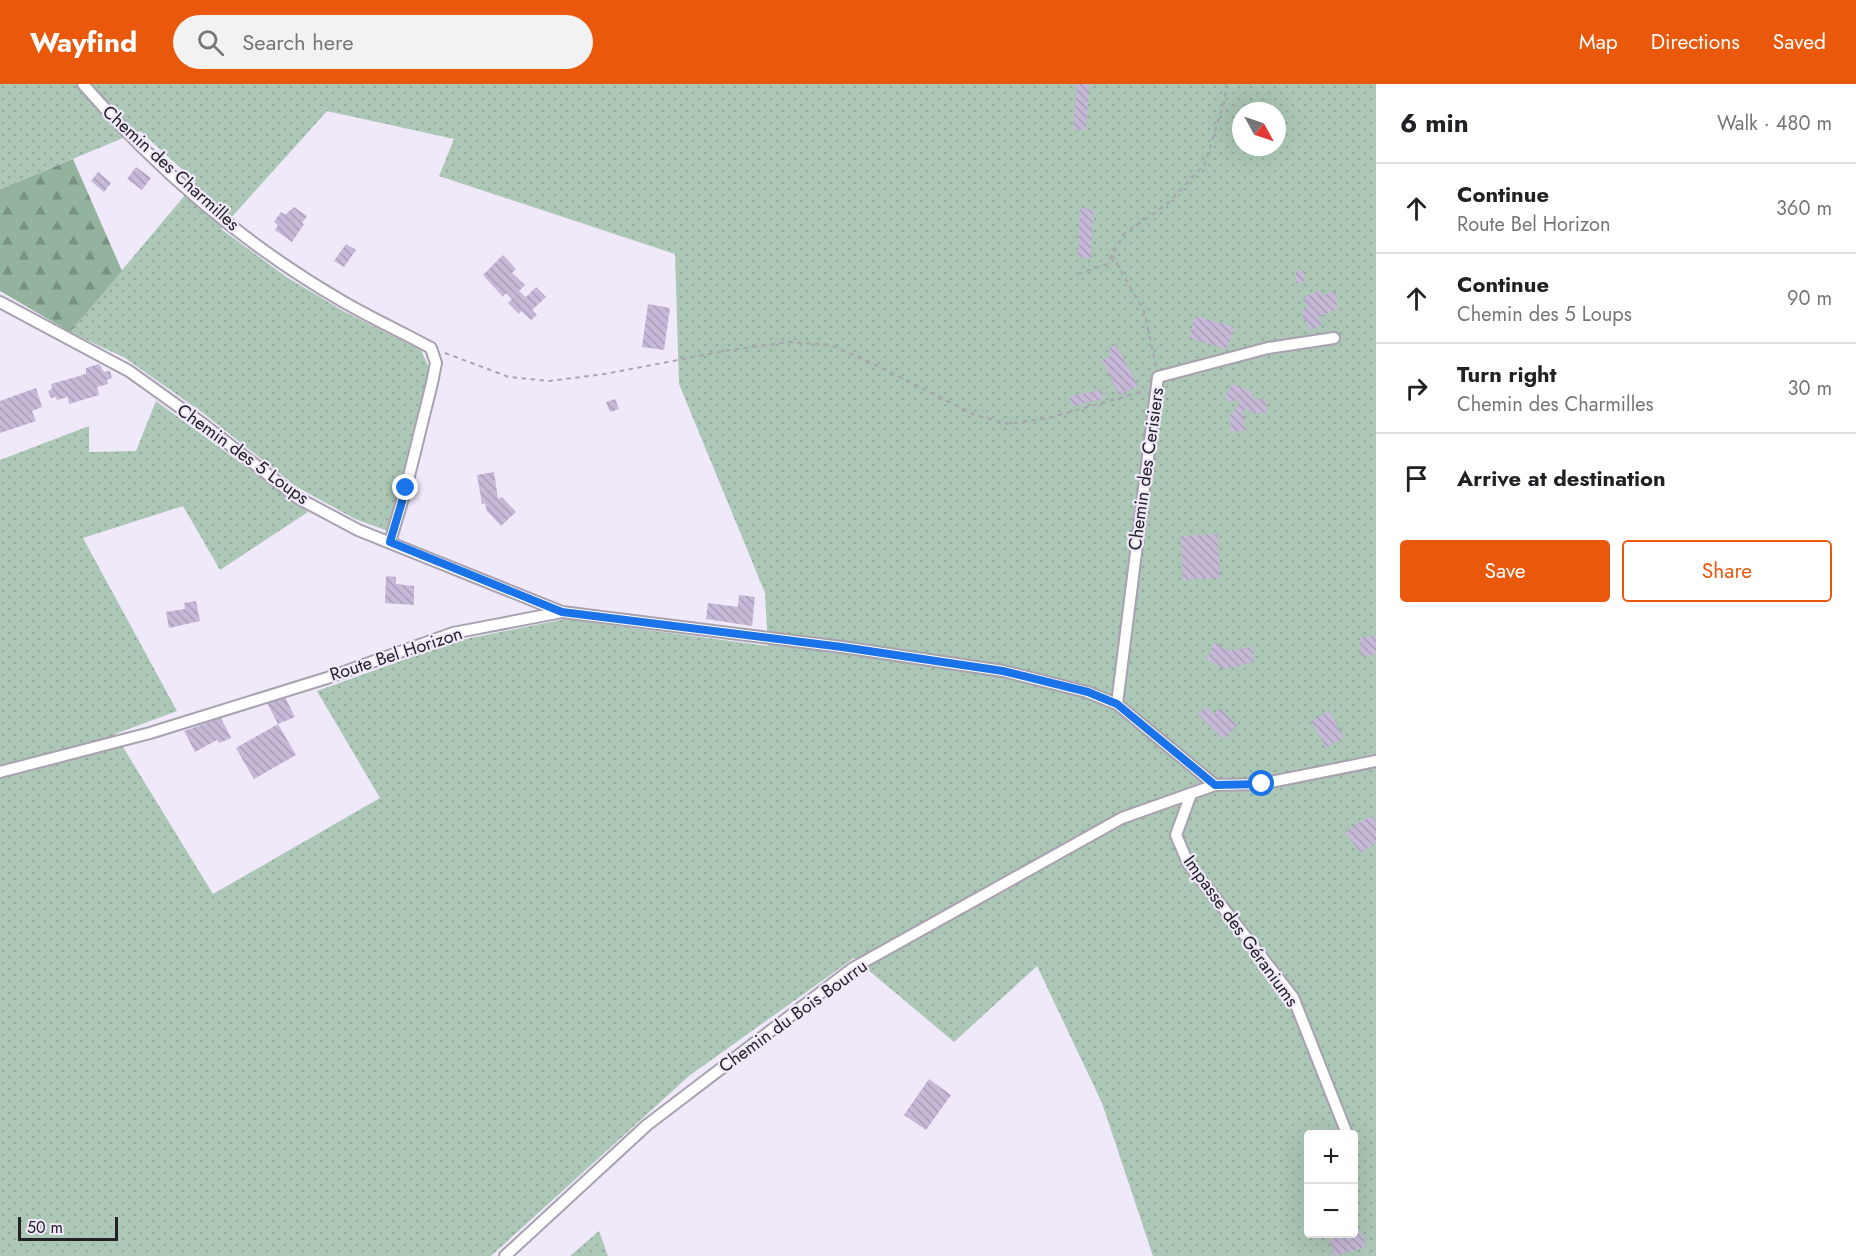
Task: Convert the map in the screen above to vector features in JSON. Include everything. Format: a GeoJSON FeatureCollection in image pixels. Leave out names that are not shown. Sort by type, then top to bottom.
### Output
{"type":"FeatureCollection","features":[{"type":"Feature","properties":{"kind":"street","name":"Chemin des Charmilles"},"geometry":{"type":"LineString","coordinates":[[83,84],[112,117],[211,210],[279,261],[342,301],[431,348]]}},
{"type":"Feature","properties":{"kind":"street","name":"Chemin des 5 Loups"},"geometry":{"type":"LineString","coordinates":[[0,302],[129,371],[203,424],[298,498],[358,530],[562,612]]}},
{"type":"Feature","properties":{"kind":"street","name":"Chemin des Cerisiers"},"geometry":{"type":"LineString","coordinates":[[1117,704],[1157,382],[1268,348],[1334,338]]}},
{"type":"Feature","properties":{"kind":"street"},"geometry":{"type":"LineString","coordinates":[[390,542],[432,382],[436,363],[431,348]]}},
{"type":"Feature","properties":{"kind":"street","name":"Route Bel Horizon"},"geometry":{"type":"LineString","coordinates":[[0,772],[150,733],[327,678],[453,633],[562,612],[842,647],[1003,671],[1088,692],[1117,704],[1215,785]]}},
{"type":"Feature","properties":{"kind":"street"},"geometry":{"type":"LineString","coordinates":[[1215,785],[1262,784],[1376,761]]}},
{"type":"Feature","properties":{"kind":"street","name":"Chemin du Bois Bourru"},"geometry":{"type":"LineString","coordinates":[[505,1256],[648,1125],[853,968],[1122,818],[1215,785]]}},
{"type":"Feature","properties":{"kind":"street","name":"Impasse des Géraniums"},"geometry":{"type":"LineString","coordinates":[[1191,794],[1176,835],[1188,863],[1293,997],[1345,1130]]}},
{"type":"Feature","properties":{"kind":"path"},"geometry":{"type":"LineString","coordinates":[[1078,274],[1107,264],[1124,234],[1167,204],[1205,164],[1225,99],[1226,84]]}},
{"type":"Feature","properties":{"kind":"path"},"geometry":{"type":"LineString","coordinates":[[431,348],[466,359],[509,377],[549,381],[605,374],[656,363],[789,342],[831,345],[975,415],[1009,424],[1048,418],[1157,382],[1144,311],[1112,255]]}},
{"type":"Feature","properties":{"kind":"green space"},"geometry":{"type":"Polygon","coordinates":[[[0,84],[1376,84],[1376,1256],[1153,1256],[1102,1103],[1037,966],[954,1042],[854,958],[689,1076],[491,1256],[0,1256],[0,460],[89,426],[89,452],[136,451],[156,401],[308,512],[220,570],[183,506],[83,538],[177,711],[115,734],[213,894],[380,798],[317,691],[456,641],[565,619],[768,646],[765,593],[679,384],[675,254],[439,176],[454,139],[327,111],[221,229],[288,278],[345,312],[421,350],[429,368],[388,531],[355,519],[297,487],[203,413],[125,358],[70,332],[196,182],[140,131],[0,189],[0,84]]]}},
{"type":"Feature","properties":{"kind":"green space"},"geometry":{"type":"Polygon","coordinates":[[[73,159],[122,271],[70,332],[0,291],[0,189],[73,159]]]}},
{"type":"Feature","properties":{"kind":"green space"},"geometry":{"type":"Polygon","coordinates":[[[599,1231],[608,1256],[570,1256],[599,1231]]]}},
{"type":"Feature","properties":{"kind":"building"},"geometry":{"type":"Polygon","coordinates":[[[1077,84],[1089,84],[1086,130],[1073,129],[1077,84]]]}},
{"type":"Feature","properties":{"kind":"building"},"geometry":{"type":"Polygon","coordinates":[[[136,167],[151,178],[142,190],[127,179],[136,167]]]}},
{"type":"Feature","properties":{"kind":"building"},"geometry":{"type":"Polygon","coordinates":[[[98,172],[111,183],[104,192],[91,181],[98,172]]]}},
{"type":"Feature","properties":{"kind":"building"},"geometry":{"type":"Polygon","coordinates":[[[294,207],[307,216],[292,242],[275,230],[278,225],[274,222],[281,212],[285,215],[294,207]]]}},
{"type":"Feature","properties":{"kind":"building"},"geometry":{"type":"Polygon","coordinates":[[[1080,208],[1093,209],[1091,258],[1078,257],[1080,208]]]}},
{"type":"Feature","properties":{"kind":"building"},"geometry":{"type":"Polygon","coordinates":[[[346,244],[356,250],[344,267],[334,261],[346,244]]]}},
{"type":"Feature","properties":{"kind":"building"},"geometry":{"type":"Polygon","coordinates":[[[503,255],[516,269],[512,273],[525,285],[519,291],[526,297],[536,287],[546,297],[532,310],[537,315],[531,320],[521,311],[519,314],[508,303],[512,299],[506,293],[503,297],[483,275],[503,255]]]}},
{"type":"Feature","properties":{"kind":"building"},"geometry":{"type":"Polygon","coordinates":[[[1296,270],[1304,271],[1304,283],[1296,283],[1296,270]]]}},
{"type":"Feature","properties":{"kind":"building"},"geometry":{"type":"Polygon","coordinates":[[[1319,290],[1323,296],[1335,292],[1338,300],[1335,302],[1338,308],[1318,317],[1322,325],[1310,330],[1301,311],[1308,307],[1303,298],[1319,290]]]}},
{"type":"Feature","properties":{"kind":"building"},"geometry":{"type":"Polygon","coordinates":[[[648,304],[670,308],[664,350],[642,347],[648,304]]]}},
{"type":"Feature","properties":{"kind":"building"},"geometry":{"type":"Polygon","coordinates":[[[1195,316],[1234,327],[1227,349],[1189,338],[1195,316]]]}},
{"type":"Feature","properties":{"kind":"building"},"geometry":{"type":"Polygon","coordinates":[[[1116,344],[1138,386],[1119,395],[1102,360],[1111,355],[1108,349],[1116,344]]]}},
{"type":"Feature","properties":{"kind":"building"},"geometry":{"type":"Polygon","coordinates":[[[99,364],[104,372],[110,371],[112,378],[107,380],[108,384],[97,387],[99,395],[69,404],[68,397],[57,400],[56,397],[51,398],[48,391],[52,389],[51,384],[86,374],[86,368],[99,364]]]}},
{"type":"Feature","properties":{"kind":"building"},"geometry":{"type":"Polygon","coordinates":[[[1233,384],[1252,392],[1252,397],[1255,399],[1266,399],[1267,413],[1253,413],[1245,408],[1243,412],[1246,431],[1231,431],[1230,414],[1232,415],[1240,402],[1236,399],[1233,403],[1224,398],[1233,384]]]}},
{"type":"Feature","properties":{"kind":"building"},"geometry":{"type":"Polygon","coordinates":[[[36,388],[42,407],[32,411],[36,421],[0,433],[0,401],[36,388]]]}},
{"type":"Feature","properties":{"kind":"building"},"geometry":{"type":"Polygon","coordinates":[[[1101,390],[1103,399],[1072,406],[1070,396],[1101,390]]]}},
{"type":"Feature","properties":{"kind":"building"},"geometry":{"type":"Polygon","coordinates":[[[615,399],[619,409],[610,412],[606,402],[615,399]]]}},
{"type":"Feature","properties":{"kind":"building"},"geometry":{"type":"Polygon","coordinates":[[[494,472],[498,499],[502,497],[516,512],[501,526],[487,511],[485,503],[482,504],[477,475],[494,472]]]}},
{"type":"Feature","properties":{"kind":"building"},"geometry":{"type":"Polygon","coordinates":[[[1218,534],[1220,578],[1183,580],[1181,536],[1218,534]]]}},
{"type":"Feature","properties":{"kind":"building"},"geometry":{"type":"Polygon","coordinates":[[[386,576],[396,577],[396,584],[414,586],[414,605],[385,603],[386,576]]]}},
{"type":"Feature","properties":{"kind":"building"},"geometry":{"type":"Polygon","coordinates":[[[739,595],[755,597],[752,626],[706,619],[708,603],[738,607],[739,595]]]}},
{"type":"Feature","properties":{"kind":"building"},"geometry":{"type":"Polygon","coordinates":[[[196,601],[200,621],[169,628],[166,612],[185,609],[184,603],[196,601]]]}},
{"type":"Feature","properties":{"kind":"building"},"geometry":{"type":"Polygon","coordinates":[[[1376,636],[1376,654],[1361,656],[1360,637],[1376,636]]]}},
{"type":"Feature","properties":{"kind":"building"},"geometry":{"type":"Polygon","coordinates":[[[1215,642],[1228,651],[1253,647],[1254,663],[1224,669],[1206,659],[1215,642]]]}},
{"type":"Feature","properties":{"kind":"building"},"geometry":{"type":"Polygon","coordinates":[[[285,697],[295,717],[278,724],[267,703],[285,697]]]}},
{"type":"Feature","properties":{"kind":"building"},"geometry":{"type":"Polygon","coordinates":[[[1206,707],[1214,714],[1220,708],[1237,725],[1223,739],[1198,714],[1206,707]]]}},
{"type":"Feature","properties":{"kind":"building"},"geometry":{"type":"Polygon","coordinates":[[[1329,711],[1344,737],[1326,748],[1311,721],[1329,711]]]}},
{"type":"Feature","properties":{"kind":"building"},"geometry":{"type":"Polygon","coordinates":[[[221,718],[231,738],[219,743],[217,740],[195,752],[184,731],[221,718]]]}},
{"type":"Feature","properties":{"kind":"building"},"geometry":{"type":"Polygon","coordinates":[[[278,724],[296,755],[254,779],[236,748],[278,724]]]}},
{"type":"Feature","properties":{"kind":"building"},"geometry":{"type":"Polygon","coordinates":[[[1371,816],[1376,822],[1376,842],[1361,853],[1345,833],[1371,816]]]}},
{"type":"Feature","properties":{"kind":"building"},"geometry":{"type":"Polygon","coordinates":[[[929,1079],[951,1095],[926,1130],[904,1115],[929,1079]]]}},
{"type":"Feature","properties":{"kind":"building"},"geometry":{"type":"Polygon","coordinates":[[[1361,1230],[1366,1247],[1335,1256],[1329,1240],[1358,1238],[1358,1231],[1361,1230]]]}},
{"type":"Feature","properties":{"kind":"route"},"geometry":{"type":"LineString","coordinates":[[406,488],[390,542],[562,612],[842,647],[1003,671],[1088,692],[1117,704],[1215,785],[1262,784]]}}]}
